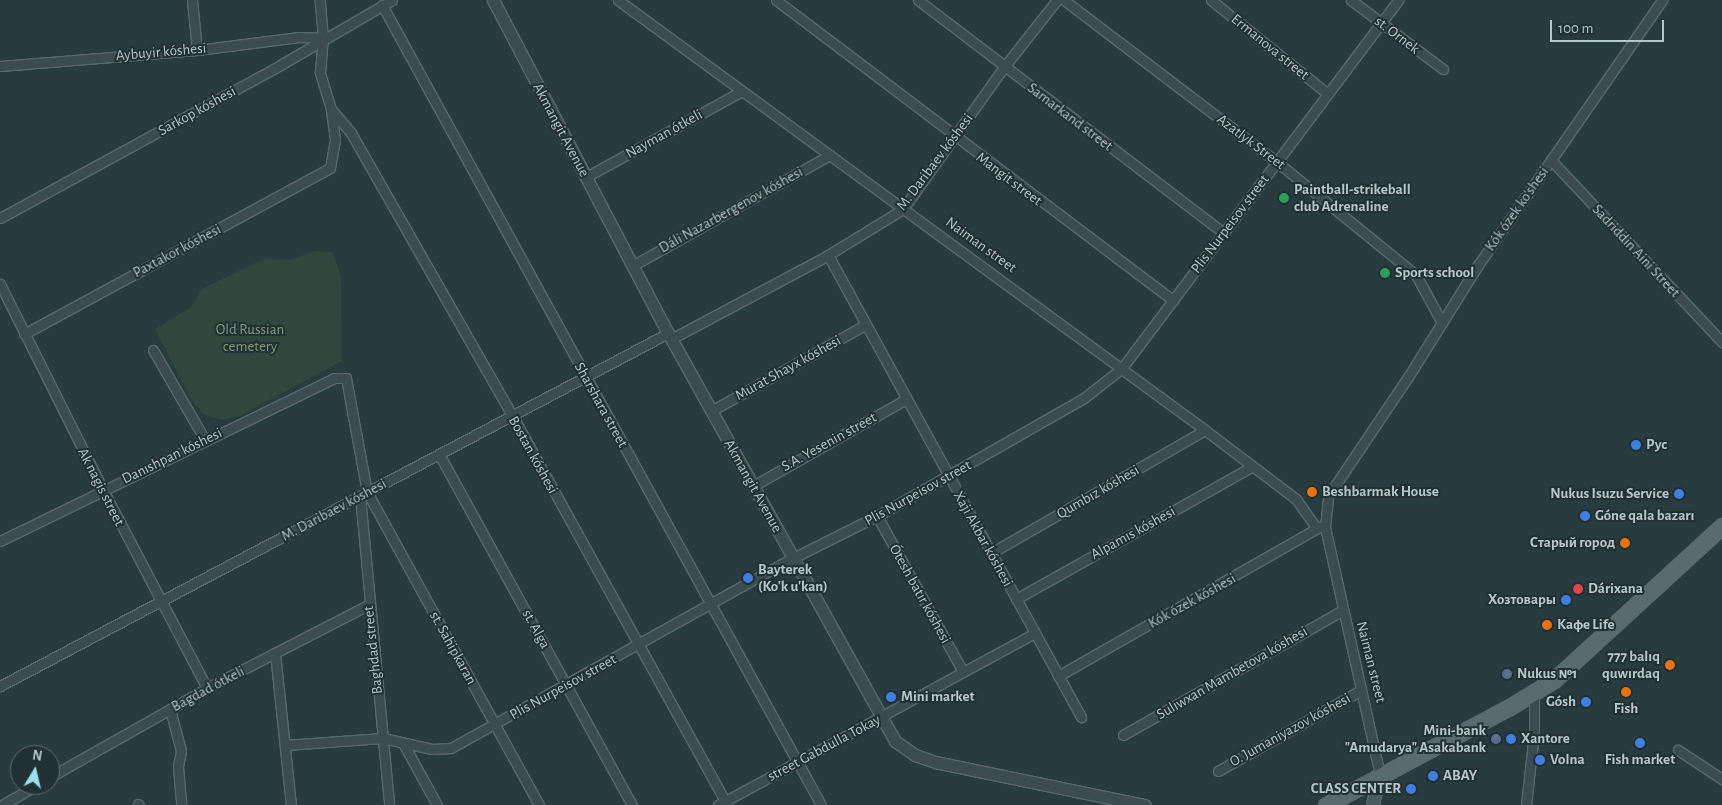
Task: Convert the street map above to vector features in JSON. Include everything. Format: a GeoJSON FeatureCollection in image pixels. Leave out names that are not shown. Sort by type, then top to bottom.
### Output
{"type":"FeatureCollection","features":[{"type":"Feature","properties":{"kind":"main road"},"geometry":{"type":"LineString","coordinates":[[1326,805],[1534,692],[1571,666],[1722,526]]}},
{"type":"Feature","properties":{"kind":"main road","name":"Naiman street"},"geometry":{"type":"LineString","coordinates":[[1374,805],[1380,775]]}},
{"type":"Feature","properties":{"kind":"street"},"geometry":{"type":"LineString","coordinates":[[192,0],[198,50]]}},
{"type":"Feature","properties":{"kind":"street"},"geometry":{"type":"LineString","coordinates":[[320,0],[323,38],[320,72],[331,109]]}},
{"type":"Feature","properties":{"kind":"street","name":"Sarkop kóshesi"},"geometry":{"type":"LineString","coordinates":[[0,218],[282,64],[323,38],[392,0]]}},
{"type":"Feature","properties":{"kind":"street","name":"Akmangit Avenue"},"geometry":{"type":"LineString","coordinates":[[493,0],[669,336],[880,718],[895,741],[915,755],[935,762],[1145,805]]}},
{"type":"Feature","properties":{"kind":"street","name":"Naiman street"},"geometry":{"type":"LineString","coordinates":[[618,0],[1122,368],[1251,467],[1296,499],[1320,527],[1361,690],[1380,775]]}},
{"type":"Feature","properties":{"kind":"street","name":"Mangit street"},"geometry":{"type":"LineString","coordinates":[[776,0],[954,138],[1173,300]]}},
{"type":"Feature","properties":{"kind":"street","name":"Samarkand street"},"geometry":{"type":"LineString","coordinates":[[918,0],[1224,233]]}},
{"type":"Feature","properties":{"kind":"street","name":"M. Daribaev kóshesi"},"geometry":{"type":"LineString","coordinates":[[0,686],[161,603],[364,493],[585,377],[828,255],[903,209],[1004,67],[1057,0]]}},
{"type":"Feature","properties":{"kind":"street","name":"Azatlyk Street"},"geometry":{"type":"LineString","coordinates":[[1064,0],[1277,162],[1416,275],[1441,321]]}},
{"type":"Feature","properties":{"kind":"street","name":"Ermanova street"},"geometry":{"type":"LineString","coordinates":[[1211,0],[1328,94]]}},
{"type":"Feature","properties":{"kind":"street","name":"st. Ornek"},"geometry":{"type":"LineString","coordinates":[[1351,0],[1443,69]]}},
{"type":"Feature","properties":{"kind":"street","name":"Plis Nurpeisov street"},"geometry":{"type":"LineString","coordinates":[[284,745],[383,738],[432,749],[451,748],[496,725],[793,558],[949,477],[1084,398],[1122,368],[1398,0]]}},
{"type":"Feature","properties":{"kind":"street","name":"Kók ózek ko'shesi"},"geometry":{"type":"LineString","coordinates":[[1320,527],[1328,496],[1337,479],[1408,377],[1441,321],[1662,0]]}},
{"type":"Feature","properties":{"kind":"street","name":"Sharshara street"},"geometry":{"type":"LineString","coordinates":[[382,5],[796,763],[821,805]]}},
{"type":"Feature","properties":{"kind":"street","name":"Aybuyir kóshesi"},"geometry":{"type":"LineString","coordinates":[[0,66],[198,50],[299,37],[323,38]]}},
{"type":"Feature","properties":{"kind":"street","name":"Nayman ótkeli"},"geometry":{"type":"LineString","coordinates":[[586,176],[742,91]]}},
{"type":"Feature","properties":{"kind":"street","name":"Paxtakor kóshesi"},"geometry":{"type":"LineString","coordinates":[[24,334],[330,168],[334,139],[331,109]]}},
{"type":"Feature","properties":{"kind":"street","name":"Bostan kóshesi"},"geometry":{"type":"LineString","coordinates":[[331,109],[351,133],[512,416],[640,644],[724,804]]}},
{"type":"Feature","properties":{"kind":"street","name":"Dáli Nazarbergenov kóshesi"},"geometry":{"type":"LineString","coordinates":[[632,266],[830,155]]}},
{"type":"Feature","properties":{"kind":"street","name":"Sadriddin Aini Street"},"geometry":{"type":"LineString","coordinates":[[1551,160],[1722,342]]}},
{"type":"Feature","properties":{"kind":"street","name":"Xaji Akbar kóshesi"},"geometry":{"type":"LineString","coordinates":[[828,255],[1081,717]]}},
{"type":"Feature","properties":{"kind":"street","name":"Ak nagis street"},"geometry":{"type":"LineString","coordinates":[[0,284],[103,490],[207,688]]}},
{"type":"Feature","properties":{"kind":"street","name":"Murat Shayx kóshesi"},"geometry":{"type":"LineString","coordinates":[[711,410],[865,325]]}},
{"type":"Feature","properties":{"kind":"street"},"geometry":{"type":"LineString","coordinates":[[153,350],[206,440]]}},
{"type":"Feature","properties":{"kind":"street","name":"Danıshpan kóshesi"},"geometry":{"type":"LineString","coordinates":[[0,541],[334,378],[346,378],[364,493]]}},
{"type":"Feature","properties":{"kind":"street","name":"S.A. Yesenin street"},"geometry":{"type":"LineString","coordinates":[[753,486],[906,399]]}},
{"type":"Feature","properties":{"kind":"street","name":"Qumbız kóshesi"},"geometry":{"type":"LineString","coordinates":[[991,554],[1205,430]]}},
{"type":"Feature","properties":{"kind":"street","name":"st. Alga"},"geometry":{"type":"LineString","coordinates":[[439,454],[632,805]]}},
{"type":"Feature","properties":{"kind":"street","name":"Alpamıs kóshesi"},"geometry":{"type":"LineString","coordinates":[[1016,599],[1251,467]]}},
{"type":"Feature","properties":{"kind":"street","name":"Baghdad street"},"geometry":{"type":"LineString","coordinates":[[364,493],[368,605],[389,805]]}},
{"type":"Feature","properties":{"kind":"street","name":"st. Sahipkaran"},"geometry":{"type":"LineString","coordinates":[[364,493],[496,725],[539,805]]}},
{"type":"Feature","properties":{"kind":"street","name":"Ótesh batır kóshesi"},"geometry":{"type":"LineString","coordinates":[[877,516],[963,672]]}},
{"type":"Feature","properties":{"kind":"street","name":"Kók ózek kóshesi"},"geometry":{"type":"LineString","coordinates":[[1058,676],[1298,542],[1320,527]]}},
{"type":"Feature","properties":{"kind":"street","name":"Bagdad ótkeli"},"geometry":{"type":"LineString","coordinates":[[60,771],[207,688],[368,605]]}},
{"type":"Feature","properties":{"kind":"street","name":"Sulıwxan Mambetova kóshesi"},"geometry":{"type":"LineString","coordinates":[[1123,735],[1341,611]]}},
{"type":"Feature","properties":{"kind":"street","name":"street Gabdulla Tokay"},"geometry":{"type":"LineString","coordinates":[[724,804],[1035,633]]}},
{"type":"Feature","properties":{"kind":"street"},"geometry":{"type":"LineString","coordinates":[[275,653],[291,805]]}},
{"type":"Feature","properties":{"kind":"street","name":"O. Jumaniyazov kóshesi"},"geometry":{"type":"LineString","coordinates":[[1218,771],[1361,690]]}},
{"type":"Feature","properties":{"kind":"street"},"geometry":{"type":"LineString","coordinates":[[1526,805],[1534,732],[1534,692]]}},
{"type":"Feature","properties":{"kind":"street"},"geometry":{"type":"LineString","coordinates":[[170,709],[181,751],[178,767],[181,805]]}},
{"type":"Feature","properties":{"kind":"street"},"geometry":{"type":"LineString","coordinates":[[403,743],[437,805]]}},
{"type":"Feature","properties":{"kind":"street"},"geometry":{"type":"LineString","coordinates":[[1678,750],[1722,779]]}},
{"type":"Feature","properties":{"kind":"street"},"geometry":{"type":"LineString","coordinates":[[2,805],[19,795]]}},
{"type":"Feature","properties":{"kind":"green space","name":"Old Russian cemetery"},"geometry":{"type":"Polygon","coordinates":[[[316,251],[332,252],[341,275],[342,361],[240,416],[222,420],[203,414],[191,399],[155,329],[191,307],[202,289],[266,258],[289,260],[316,251]]]}},
{"type":"Feature","properties":{"kind":"place","name":"Paintball-strikeball club Adrenaline"},"geometry":{"type":"Point","coordinates":[1284,198]}},
{"type":"Feature","properties":{"kind":"place","name":"Sports school"},"geometry":{"type":"Point","coordinates":[1385,273]}},
{"type":"Feature","properties":{"kind":"place","name":"Рус"},"geometry":{"type":"Point","coordinates":[1636,445]}},
{"type":"Feature","properties":{"kind":"place","name":"Beshbarmak House"},"geometry":{"type":"Point","coordinates":[1312,492]}},
{"type":"Feature","properties":{"kind":"place","name":"Nukus Isuzu Service"},"geometry":{"type":"Point","coordinates":[1679,494]}},
{"type":"Feature","properties":{"kind":"place","name":"Góne qala bazarı"},"geometry":{"type":"Point","coordinates":[1585,516]}},
{"type":"Feature","properties":{"kind":"place","name":"Старый город"},"geometry":{"type":"Point","coordinates":[1625,543]}},
{"type":"Feature","properties":{"kind":"place","name":"Bayterek (Ko'k u'kan)"},"geometry":{"type":"Point","coordinates":[748,578]}},
{"type":"Feature","properties":{"kind":"place","name":"Dárixana"},"geometry":{"type":"Point","coordinates":[1578,589]}},
{"type":"Feature","properties":{"kind":"place","name":"Хозтовары"},"geometry":{"type":"Point","coordinates":[1566,600]}},
{"type":"Feature","properties":{"kind":"place","name":"Кафе Life"},"geometry":{"type":"Point","coordinates":[1547,625]}},
{"type":"Feature","properties":{"kind":"place","name":"777 balıq quwırdaq"},"geometry":{"type":"Point","coordinates":[1670,665]}},
{"type":"Feature","properties":{"kind":"place","name":"Nukus №1"},"geometry":{"type":"Point","coordinates":[1507,674]}},
{"type":"Feature","properties":{"kind":"place","name":"Fish"},"geometry":{"type":"Point","coordinates":[1626,692]}},
{"type":"Feature","properties":{"kind":"place","name":"Mini market"},"geometry":{"type":"Point","coordinates":[891,697]}},
{"type":"Feature","properties":{"kind":"place","name":"Gósh"},"geometry":{"type":"Point","coordinates":[1586,702]}},
{"type":"Feature","properties":{"kind":"place","name":"Mini-bank \"Amudarya\" Asakabank"},"geometry":{"type":"Point","coordinates":[1496,739]}},
{"type":"Feature","properties":{"kind":"place","name":"Xantore"},"geometry":{"type":"Point","coordinates":[1511,739]}},
{"type":"Feature","properties":{"kind":"place","name":"Fish market"},"geometry":{"type":"Point","coordinates":[1640,743]}},
{"type":"Feature","properties":{"kind":"place","name":"Volna"},"geometry":{"type":"Point","coordinates":[1540,760]}},
{"type":"Feature","properties":{"kind":"place","name":"ABAY"},"geometry":{"type":"Point","coordinates":[1433,776]}},
{"type":"Feature","properties":{"kind":"place","name":"CLASS CENTER"},"geometry":{"type":"Point","coordinates":[1411,789]}}]}
